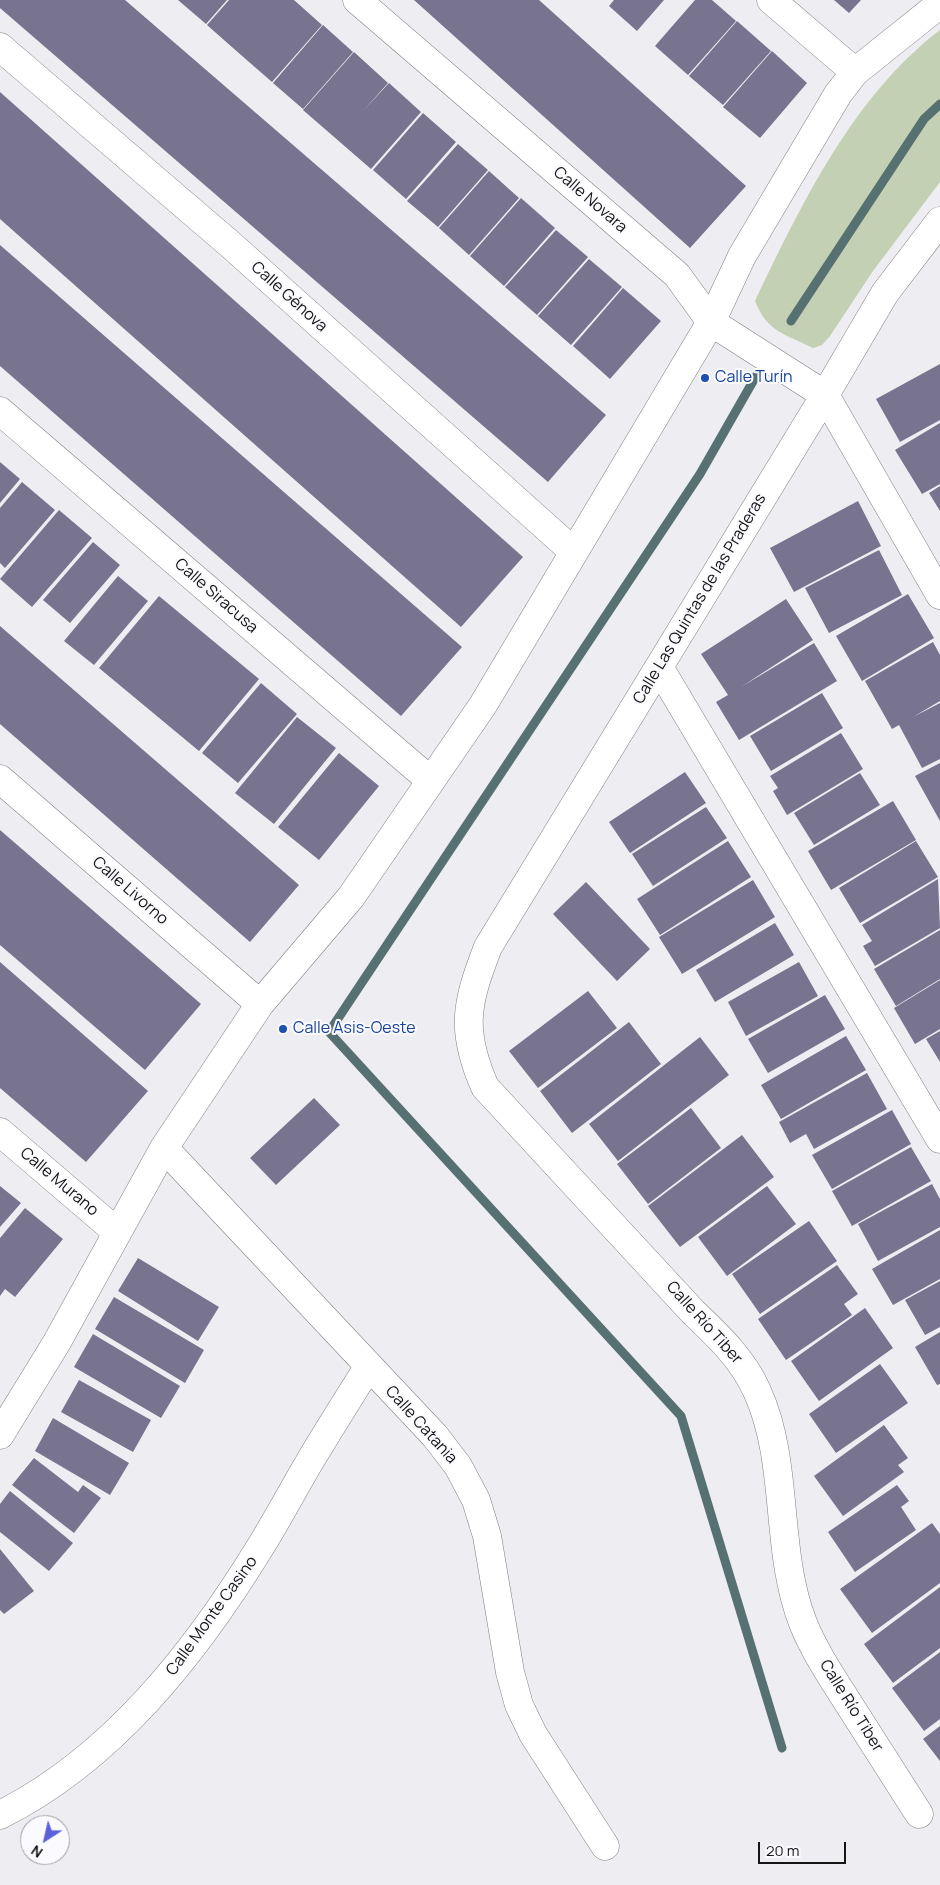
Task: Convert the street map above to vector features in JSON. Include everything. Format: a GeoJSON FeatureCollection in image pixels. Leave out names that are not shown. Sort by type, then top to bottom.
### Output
{"type":"FeatureCollection","features":[{"type":"Feature","properties":{"kind":"street","name":"Calle Novara"},"geometry":{"type":"LineString","coordinates":[[357,0],[678,275],[711,322],[825,395]]}},
{"type":"Feature","properties":{"kind":"street"},"geometry":{"type":"LineString","coordinates":[[771,0],[855,72]]}},
{"type":"Feature","properties":{"kind":"street"},"geometry":{"type":"LineString","coordinates":[[0,1434],[57,1342],[164,1148],[260,1004],[351,897],[483,705],[711,322],[742,256],[838,94],[855,72],[940,4]]}},
{"type":"Feature","properties":{"kind":"street","name":"Calle Génova"},"geometry":{"type":"LineString","coordinates":[[0,47],[231,246],[574,552]]}},
{"type":"Feature","properties":{"kind":"street","name":"Calle Las Quintas de las Praderas"},"geometry":{"type":"LineString","coordinates":[[473,985],[488,948],[825,395],[885,293],[940,221]]}},
{"type":"Feature","properties":{"kind":"street"},"geometry":{"type":"LineString","coordinates":[[825,395],[940,595]]}},
{"type":"Feature","properties":{"kind":"street","name":"Calle Siracusa"},"geometry":{"type":"LineString","coordinates":[[0,411],[431,781]]}},
{"type":"Feature","properties":{"kind":"street"},"geometry":{"type":"LineString","coordinates":[[659,666],[940,1139]]}},
{"type":"Feature","properties":{"kind":"street","name":"Calle Livorno"},"geometry":{"type":"LineString","coordinates":[[0,779],[260,1004]]}},
{"type":"Feature","properties":{"kind":"street","name":"Calle Río Tiber"},"geometry":{"type":"LineString","coordinates":[[473,985],[468,1014],[468,1031],[477,1068],[485,1087],[693,1312],[721,1339],[746,1370],[757,1390],[766,1413],[774,1455],[788,1569],[804,1624],[830,1675],[919,1814]]}},
{"type":"Feature","properties":{"kind":"street","name":"Calle Murano"},"geometry":{"type":"LineString","coordinates":[[0,1132],[117,1232]]}},
{"type":"Feature","properties":{"kind":"street","name":"Calle Catania"},"geometry":{"type":"LineString","coordinates":[[164,1148],[368,1367],[435,1436],[458,1466],[476,1500],[487,1536],[510,1672],[519,1705],[533,1734],[605,1846]]}},
{"type":"Feature","properties":{"kind":"street","name":"Calle Monte Casino"},"geometry":{"type":"LineString","coordinates":[[0,1815],[41,1791],[71,1770],[106,1740],[160,1687],[206,1629],[259,1549],[310,1460],[368,1367]]}},
{"type":"Feature","properties":{"kind":"green space"},"geometry":{"type":"Polygon","coordinates":[[[940,30],[940,182],[873,271],[830,336],[822,345],[813,348],[771,326],[755,301],[811,190],[855,119],[909,57],[940,30]]]}},
{"type":"Feature","properties":{"kind":"building"},"geometry":{"type":"Polygon","coordinates":[[[0,0],[125,0],[606,415],[548,482],[0,8],[0,0]]]}},
{"type":"Feature","properties":{"kind":"building"},"geometry":{"type":"Polygon","coordinates":[[[178,0],[227,0],[206,24],[178,0]]]}},
{"type":"Feature","properties":{"kind":"building"},"geometry":{"type":"Polygon","coordinates":[[[229,0],[294,0],[322,25],[272,82],[207,25],[229,0]]]}},
{"type":"Feature","properties":{"kind":"building"},"geometry":{"type":"Polygon","coordinates":[[[414,0],[539,0],[746,186],[690,248],[414,0]]]}},
{"type":"Feature","properties":{"kind":"building"},"geometry":{"type":"Polygon","coordinates":[[[614,0],[664,0],[637,31],[609,6],[614,0]]]}},
{"type":"Feature","properties":{"kind":"building"},"geometry":{"type":"Polygon","coordinates":[[[695,0],[712,0],[736,21],[688,75],[655,46],[695,0]]]}},
{"type":"Feature","properties":{"kind":"building"},"geometry":{"type":"Polygon","coordinates":[[[834,0],[861,0],[849,13],[834,0]]]}},
{"type":"Feature","properties":{"kind":"building"},"geometry":{"type":"Polygon","coordinates":[[[737,21],[771,51],[723,105],[689,76],[737,21]]]}},
{"type":"Feature","properties":{"kind":"building"},"geometry":{"type":"Polygon","coordinates":[[[323,25],[353,52],[303,109],[273,83],[323,25]]]}},
{"type":"Feature","properties":{"kind":"building"},"geometry":{"type":"Polygon","coordinates":[[[772,51],[807,83],[760,138],[723,107],[772,51]]]}},
{"type":"Feature","properties":{"kind":"building"},"geometry":{"type":"Polygon","coordinates":[[[354,52],[388,83],[363,111],[389,83],[421,112],[371,169],[303,110],[354,52]]]}},
{"type":"Feature","properties":{"kind":"building"},"geometry":{"type":"Polygon","coordinates":[[[0,92],[523,557],[461,627],[0,219],[0,92]]]}},
{"type":"Feature","properties":{"kind":"building"},"geometry":{"type":"Polygon","coordinates":[[[423,113],[456,142],[406,199],[373,170],[423,113]]]}},
{"type":"Feature","properties":{"kind":"building"},"geometry":{"type":"Polygon","coordinates":[[[458,144],[488,170],[438,227],[407,201],[458,144]]]}},
{"type":"Feature","properties":{"kind":"building"},"geometry":{"type":"Polygon","coordinates":[[[489,171],[519,198],[469,255],[439,228],[489,171]]]}},
{"type":"Feature","properties":{"kind":"building"},"geometry":{"type":"Polygon","coordinates":[[[521,198],[555,228],[504,286],[470,256],[521,198]]]}},
{"type":"Feature","properties":{"kind":"building"},"geometry":{"type":"Polygon","coordinates":[[[556,230],[588,257],[537,315],[505,287],[556,230]]]}},
{"type":"Feature","properties":{"kind":"building"},"geometry":{"type":"Polygon","coordinates":[[[0,245],[462,647],[401,716],[0,366],[0,245]]]}},
{"type":"Feature","properties":{"kind":"building"},"geometry":{"type":"Polygon","coordinates":[[[589,259],[622,287],[571,345],[538,316],[589,259]]]}},
{"type":"Feature","properties":{"kind":"building"},"geometry":{"type":"Polygon","coordinates":[[[623,288],[661,321],[610,379],[573,346],[623,288]]]}},
{"type":"Feature","properties":{"kind":"building"},"geometry":{"type":"Polygon","coordinates":[[[940,364],[940,420],[900,442],[876,399],[940,364]]]}},
{"type":"Feature","properties":{"kind":"building"},"geometry":{"type":"Polygon","coordinates":[[[940,423],[940,484],[922,494],[895,450],[940,423]]]}},
{"type":"Feature","properties":{"kind":"building"},"geometry":{"type":"Polygon","coordinates":[[[0,462],[20,479],[0,503],[0,462]]]}},
{"type":"Feature","properties":{"kind":"building"},"geometry":{"type":"Polygon","coordinates":[[[22,482],[55,510],[5,568],[0,563],[0,508],[22,482]]]}},
{"type":"Feature","properties":{"kind":"building"},"geometry":{"type":"Polygon","coordinates":[[[940,486],[940,511],[929,493],[940,486]]]}},
{"type":"Feature","properties":{"kind":"building"},"geometry":{"type":"Polygon","coordinates":[[[858,501],[881,546],[794,592],[770,548],[858,501]]]}},
{"type":"Feature","properties":{"kind":"building"},"geometry":{"type":"Polygon","coordinates":[[[59,510],[92,538],[32,607],[0,579],[59,510]]]}},
{"type":"Feature","properties":{"kind":"building"},"geometry":{"type":"Polygon","coordinates":[[[93,542],[120,565],[70,623],[43,600],[93,542]]]}},
{"type":"Feature","properties":{"kind":"building"},"geometry":{"type":"Polygon","coordinates":[[[879,550],[902,595],[829,633],[805,588],[879,550]]]}},
{"type":"Feature","properties":{"kind":"building"},"geometry":{"type":"Polygon","coordinates":[[[118,576],[148,601],[94,665],[64,641],[118,576]]]}},
{"type":"Feature","properties":{"kind":"building"},"geometry":{"type":"Polygon","coordinates":[[[908,594],[934,638],[862,681],[836,636],[908,594]]]}},
{"type":"Feature","properties":{"kind":"building"},"geometry":{"type":"Polygon","coordinates":[[[159,596],[259,679],[199,751],[99,668],[159,596]]]}},
{"type":"Feature","properties":{"kind":"building"},"geometry":{"type":"Polygon","coordinates":[[[786,599],[813,640],[741,687],[814,643],[837,681],[739,740],[716,702],[728,695],[701,654],[786,599]]]}},
{"type":"Feature","properties":{"kind":"building"},"geometry":{"type":"Polygon","coordinates":[[[0,626],[299,885],[250,942],[0,724],[0,626]]]}},
{"type":"Feature","properties":{"kind":"building"},"geometry":{"type":"Polygon","coordinates":[[[933,642],[940,655],[940,701],[913,717],[940,703],[940,759],[922,768],[899,725],[892,729],[865,681],[933,642]]]}},
{"type":"Feature","properties":{"kind":"building"},"geometry":{"type":"Polygon","coordinates":[[[261,683],[297,714],[238,783],[202,753],[261,683]]]}},
{"type":"Feature","properties":{"kind":"building"},"geometry":{"type":"Polygon","coordinates":[[[822,693],[843,728],[771,771],[750,736],[822,693]]]}},
{"type":"Feature","properties":{"kind":"building"},"geometry":{"type":"Polygon","coordinates":[[[297,717],[336,748],[274,824],[235,793],[297,717]]]}},
{"type":"Feature","properties":{"kind":"building"},"geometry":{"type":"Polygon","coordinates":[[[841,733],[863,769],[787,815],[773,791],[778,788],[770,776],[841,733]]]}},
{"type":"Feature","properties":{"kind":"building"},"geometry":{"type":"Polygon","coordinates":[[[339,753],[379,786],[319,860],[278,827],[339,753]]]}},
{"type":"Feature","properties":{"kind":"building"},"geometry":{"type":"Polygon","coordinates":[[[940,763],[940,821],[915,776],[940,763]]]}},
{"type":"Feature","properties":{"kind":"building"},"geometry":{"type":"Polygon","coordinates":[[[685,772],[706,803],[630,853],[609,822],[685,772]]]}},
{"type":"Feature","properties":{"kind":"building"},"geometry":{"type":"Polygon","coordinates":[[[860,773],[880,805],[814,845],[794,813],[860,773]]]}},
{"type":"Feature","properties":{"kind":"building"},"geometry":{"type":"Polygon","coordinates":[[[893,801],[916,840],[831,890],[808,851],[893,801]]]}},
{"type":"Feature","properties":{"kind":"building"},"geometry":{"type":"Polygon","coordinates":[[[706,807],[727,838],[653,886],[632,854],[706,807]]]}},
{"type":"Feature","properties":{"kind":"building"},"geometry":{"type":"Polygon","coordinates":[[[0,830],[201,1004],[145,1070],[0,945],[0,830]]]}},
{"type":"Feature","properties":{"kind":"building"},"geometry":{"type":"Polygon","coordinates":[[[728,841],[751,877],[660,935],[637,899],[728,841]]]}},
{"type":"Feature","properties":{"kind":"building"},"geometry":{"type":"Polygon","coordinates":[[[916,841],[938,877],[860,923],[839,888],[916,841]]]}},
{"type":"Feature","properties":{"kind":"building"},"geometry":{"type":"Polygon","coordinates":[[[938,879],[940,928],[875,966],[863,946],[872,941],[862,925],[938,879]]]}},
{"type":"Feature","properties":{"kind":"building"},"geometry":{"type":"Polygon","coordinates":[[[753,880],[775,917],[682,974],[659,937],[753,880]]]}},
{"type":"Feature","properties":{"kind":"building"},"geometry":{"type":"Polygon","coordinates":[[[586,882],[650,949],[617,981],[553,914],[586,882]]]}},
{"type":"Feature","properties":{"kind":"building"},"geometry":{"type":"Polygon","coordinates":[[[775,923],[794,955],[715,1002],[696,970],[775,923]]]}},
{"type":"Feature","properties":{"kind":"building"},"geometry":{"type":"Polygon","coordinates":[[[940,930],[940,979],[896,1006],[874,969],[940,930]]]}},
{"type":"Feature","properties":{"kind":"building"},"geometry":{"type":"Polygon","coordinates":[[[0,962],[148,1091],[86,1162],[0,1088],[0,962]]]}},
{"type":"Feature","properties":{"kind":"building"},"geometry":{"type":"Polygon","coordinates":[[[799,962],[818,996],[746,1036],[728,1002],[799,962]]]}},
{"type":"Feature","properties":{"kind":"building"},"geometry":{"type":"Polygon","coordinates":[[[940,980],[940,1029],[915,1044],[894,1008],[940,980]]]}},
{"type":"Feature","properties":{"kind":"building"},"geometry":{"type":"Polygon","coordinates":[[[588,991],[617,1028],[538,1088],[509,1051],[588,991]]]}},
{"type":"Feature","properties":{"kind":"building"},"geometry":{"type":"Polygon","coordinates":[[[825,995],[845,1029],[768,1073],[748,1039],[825,995]]]}},
{"type":"Feature","properties":{"kind":"building"},"geometry":{"type":"Polygon","coordinates":[[[629,1022],[661,1064],[572,1133],[540,1091],[629,1022]]]}},
{"type":"Feature","properties":{"kind":"building"},"geometry":{"type":"Polygon","coordinates":[[[940,1031],[940,1062],[926,1039],[940,1031]]]}},
{"type":"Feature","properties":{"kind":"building"},"geometry":{"type":"Polygon","coordinates":[[[846,1036],[866,1070],[781,1119],[761,1085],[846,1036]]]}},
{"type":"Feature","properties":{"kind":"building"},"geometry":{"type":"Polygon","coordinates":[[[700,1037],[729,1075],[618,1161],[589,1124],[700,1037]]]}},
{"type":"Feature","properties":{"kind":"building"},"geometry":{"type":"Polygon","coordinates":[[[867,1073],[887,1109],[814,1149],[806,1134],[790,1143],[779,1122],[867,1073]]]}},
{"type":"Feature","properties":{"kind":"building"},"geometry":{"type":"Polygon","coordinates":[[[314,1098],[340,1125],[276,1185],[250,1158],[314,1098]]]}},
{"type":"Feature","properties":{"kind":"building"},"geometry":{"type":"Polygon","coordinates":[[[691,1108],[721,1148],[648,1204],[617,1164],[691,1108]]]}},
{"type":"Feature","properties":{"kind":"building"},"geometry":{"type":"Polygon","coordinates":[[[892,1110],[911,1144],[832,1189],[812,1155],[892,1110]]]}},
{"type":"Feature","properties":{"kind":"building"},"geometry":{"type":"Polygon","coordinates":[[[742,1135],[774,1177],[680,1247],[648,1206],[742,1135]]]}},
{"type":"Feature","properties":{"kind":"building"},"geometry":{"type":"Polygon","coordinates":[[[911,1147],[931,1181],[852,1226],[832,1191],[911,1147]]]}},
{"type":"Feature","properties":{"kind":"building"},"geometry":{"type":"Polygon","coordinates":[[[932,1184],[940,1199],[940,1227],[878,1261],[858,1224],[932,1184]]]}},
{"type":"Feature","properties":{"kind":"building"},"geometry":{"type":"Polygon","coordinates":[[[0,1186],[21,1203],[0,1227],[0,1186]]]}},
{"type":"Feature","properties":{"kind":"building"},"geometry":{"type":"Polygon","coordinates":[[[767,1186],[796,1224],[727,1276],[698,1237],[767,1186]]]}},
{"type":"Feature","properties":{"kind":"building"},"geometry":{"type":"Polygon","coordinates":[[[25,1208],[63,1239],[15,1297],[5,1289],[0,1296],[0,1238],[25,1208]]]}},
{"type":"Feature","properties":{"kind":"building"},"geometry":{"type":"Polygon","coordinates":[[[809,1221],[837,1261],[760,1314],[732,1274],[809,1221]]]}},
{"type":"Feature","properties":{"kind":"building"},"geometry":{"type":"Polygon","coordinates":[[[940,1230],[940,1279],[893,1305],[872,1269],[940,1230]]]}},
{"type":"Feature","properties":{"kind":"building"},"geometry":{"type":"Polygon","coordinates":[[[138,1258],[219,1307],[198,1341],[118,1291],[138,1258]]]}},
{"type":"Feature","properties":{"kind":"building"},"geometry":{"type":"Polygon","coordinates":[[[837,1265],[858,1294],[844,1304],[852,1315],[786,1360],[758,1319],[837,1265]]]}},
{"type":"Feature","properties":{"kind":"building"},"geometry":{"type":"Polygon","coordinates":[[[940,1281],[940,1327],[925,1335],[905,1300],[940,1281]]]}},
{"type":"Feature","properties":{"kind":"building"},"geometry":{"type":"Polygon","coordinates":[[[114,1297],[204,1350],[185,1383],[95,1329],[114,1297]]]}},
{"type":"Feature","properties":{"kind":"building"},"geometry":{"type":"Polygon","coordinates":[[[865,1308],[893,1348],[819,1401],[791,1361],[865,1308]]]}},
{"type":"Feature","properties":{"kind":"building"},"geometry":{"type":"Polygon","coordinates":[[[940,1332],[940,1384],[937,1385],[915,1347],[940,1332]]]}},
{"type":"Feature","properties":{"kind":"building"},"geometry":{"type":"Polygon","coordinates":[[[93,1334],[180,1386],[161,1418],[74,1367],[93,1334]]]}},
{"type":"Feature","properties":{"kind":"building"},"geometry":{"type":"Polygon","coordinates":[[[880,1364],[908,1403],[836,1453],[809,1414],[880,1364]]]}},
{"type":"Feature","properties":{"kind":"building"},"geometry":{"type":"Polygon","coordinates":[[[79,1380],[151,1420],[133,1452],[61,1412],[79,1380]]]}},
{"type":"Feature","properties":{"kind":"building"},"geometry":{"type":"Polygon","coordinates":[[[53,1418],[129,1463],[110,1495],[35,1451],[53,1418]]]}},
{"type":"Feature","properties":{"kind":"building"},"geometry":{"type":"Polygon","coordinates":[[[884,1425],[908,1458],[898,1465],[904,1472],[843,1516],[814,1476],[884,1425]]]}},
{"type":"Feature","properties":{"kind":"building"},"geometry":{"type":"Polygon","coordinates":[[[34,1458],[78,1492],[83,1485],[101,1498],[74,1533],[12,1485],[34,1458]]]}},
{"type":"Feature","properties":{"kind":"building"},"geometry":{"type":"Polygon","coordinates":[[[897,1485],[909,1501],[901,1507],[916,1530],[855,1572],[828,1532],[897,1485]]]}},
{"type":"Feature","properties":{"kind":"building"},"geometry":{"type":"Polygon","coordinates":[[[10,1491],[73,1543],[49,1571],[0,1532],[0,1504],[10,1491]]]}},
{"type":"Feature","properties":{"kind":"building"},"geometry":{"type":"Polygon","coordinates":[[[932,1523],[940,1534],[940,1583],[872,1633],[840,1589],[932,1523]]]}},
{"type":"Feature","properties":{"kind":"building"},"geometry":{"type":"Polygon","coordinates":[[[0,1549],[34,1591],[4,1614],[0,1610],[0,1549]]]}},
{"type":"Feature","properties":{"kind":"building"},"geometry":{"type":"Polygon","coordinates":[[[940,1587],[940,1648],[893,1683],[864,1644],[940,1587]]]}},
{"type":"Feature","properties":{"kind":"building"},"geometry":{"type":"Polygon","coordinates":[[[940,1652],[940,1719],[924,1731],[892,1688],[940,1652]]]}},
{"type":"Feature","properties":{"kind":"building"},"geometry":{"type":"Polygon","coordinates":[[[940,1726],[940,1761],[923,1739],[940,1726]]]}},
{"type":"Feature","properties":{"kind":"waterway"},"geometry":{"type":"LineString","coordinates":[[791,321],[924,119],[940,104]]}},
{"type":"Feature","properties":{"kind":"waterway"},"geometry":{"type":"LineString","coordinates":[[756,376],[700,474],[329,1032],[681,1416],[782,1748]]}},
{"type":"Feature","properties":{"kind":"place","name":"Calle Turín"},"geometry":{"type":"Point","coordinates":[705,378]}},
{"type":"Feature","properties":{"kind":"place","name":"Calle Asis-Oeste"},"geometry":{"type":"Point","coordinates":[283,1029]}}]}
